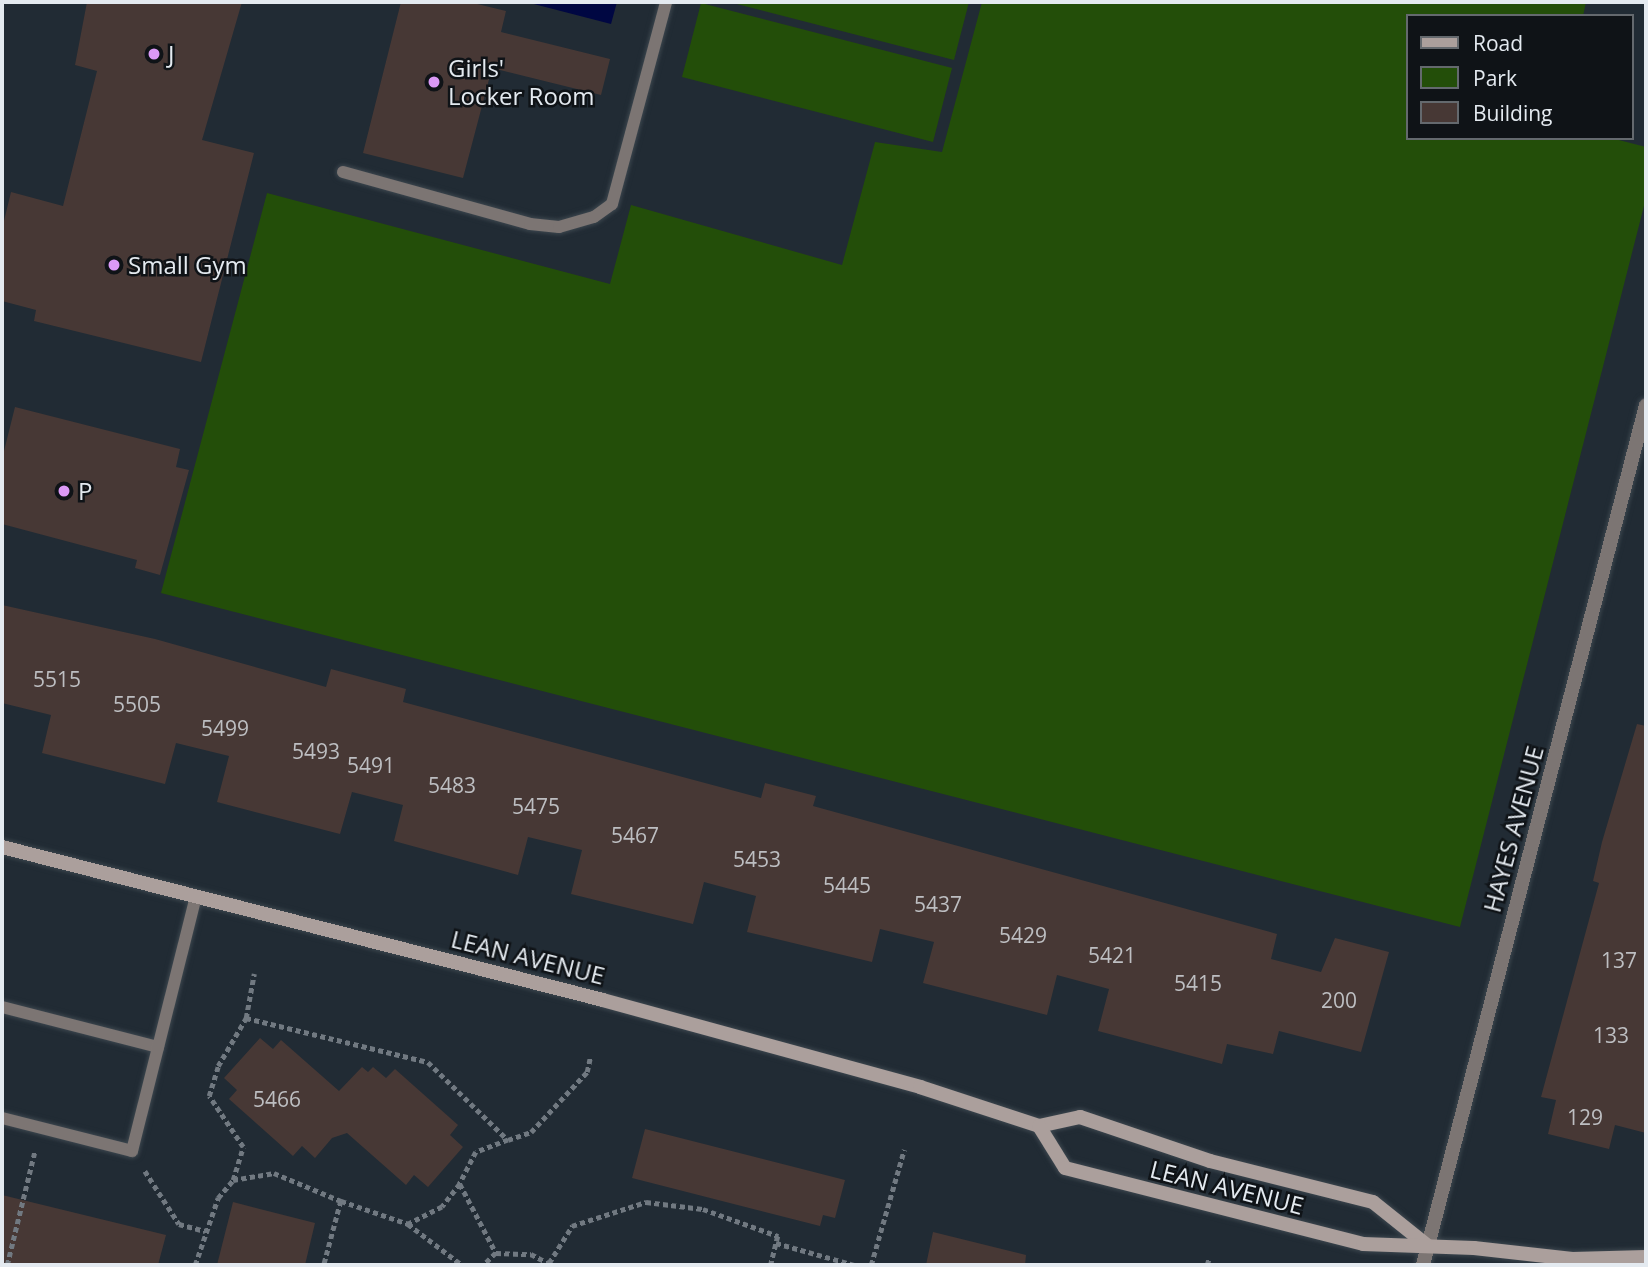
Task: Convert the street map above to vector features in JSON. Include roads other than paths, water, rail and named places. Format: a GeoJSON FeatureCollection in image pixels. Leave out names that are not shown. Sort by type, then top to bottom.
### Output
{"type":"FeatureCollection","features":[{"type":"Feature","properties":{"kind":"street","name":"HAYES AVENUE"},"geometry":{"type":"LineString","coordinates":[[1423,1265],[1644,424],[1646,404]]}},
{"type":"Feature","properties":{"kind":"street","name":"LEAN AVENUE"},"geometry":{"type":"LineString","coordinates":[[2,847],[616,1003],[920,1087],[1039,1126],[1080,1117],[1210,1161],[1373,1202],[1428,1245]]}},
{"type":"Feature","properties":{"kind":"street","name":"LEAN AVENUE"},"geometry":{"type":"LineString","coordinates":[[1039,1126],[1065,1168],[1363,1244],[1428,1245],[1572,1259],[1646,1258]]}},
{"type":"Feature","properties":{"kind":"lane"},"geometry":{"type":"LineString","coordinates":[[343,172],[530,223],[559,227],[594,217],[612,204],[666,2]]}},
{"type":"Feature","properties":{"kind":"lane"},"geometry":{"type":"LineString","coordinates":[[2,1118],[132,1151],[196,897]]}},
{"type":"Feature","properties":{"kind":"lane"},"geometry":{"type":"LineString","coordinates":[[2,1007],[158,1046]]}},
{"type":"Feature","properties":{"kind":"place","name":"J"},"geometry":{"type":"Point","coordinates":[154,54]}},
{"type":"Feature","properties":{"kind":"place","name":"Girls' Locker Room"},"geometry":{"type":"Point","coordinates":[434,82]}},
{"type":"Feature","properties":{"kind":"place","name":"Small Gym"},"geometry":{"type":"Point","coordinates":[114,265]}},
{"type":"Feature","properties":{"kind":"place","name":"P"},"geometry":{"type":"Point","coordinates":[64,491]}}]}
